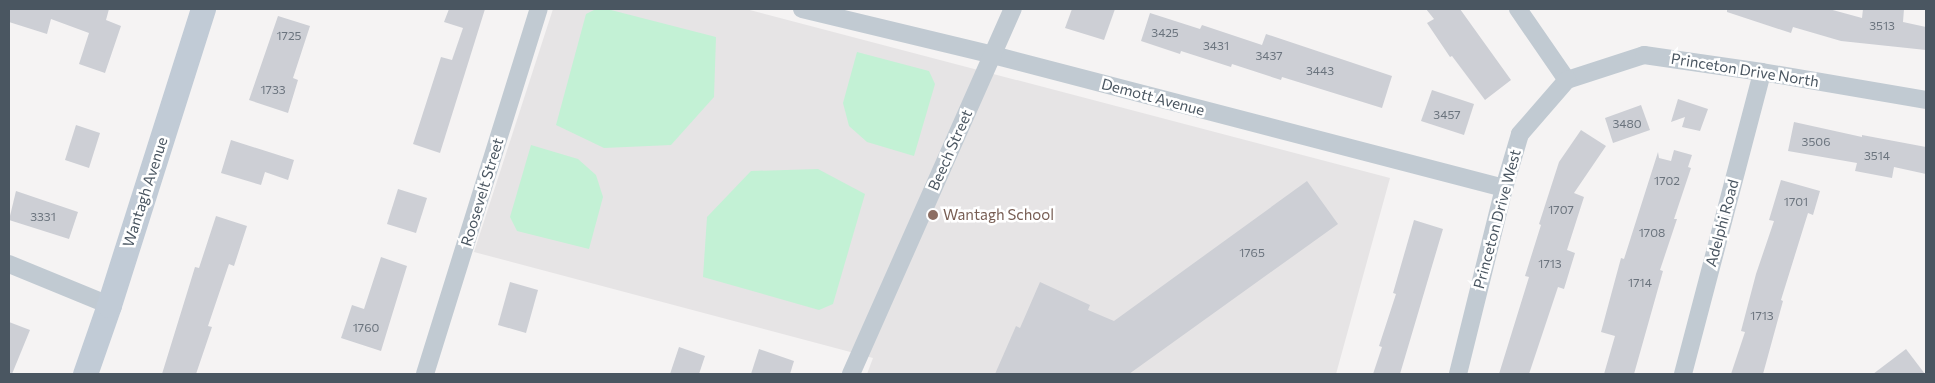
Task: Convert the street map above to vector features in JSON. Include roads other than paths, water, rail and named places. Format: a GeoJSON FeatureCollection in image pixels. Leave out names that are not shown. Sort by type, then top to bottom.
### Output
{"type":"FeatureCollection","features":[{"type":"Feature","properties":{"kind":"main road","name":"Wantagh Avenue"},"geometry":{"type":"LineString","coordinates":[[85,374],[109,305],[203,9]]}},
{"type":"Feature","properties":{"kind":"street","name":"Roosevelt Street"},"geometry":{"type":"LineString","coordinates":[[425,374],[539,9]]}},
{"type":"Feature","properties":{"kind":"street","name":"Demott Avenue"},"geometry":{"type":"LineString","coordinates":[[802,9],[993,55],[1504,188]]}},
{"type":"Feature","properties":{"kind":"street","name":"Beech Street"},"geometry":{"type":"LineString","coordinates":[[851,374],[1014,9]]}},
{"type":"Feature","properties":{"kind":"street"},"geometry":{"type":"LineString","coordinates":[[1518,9],[1566,80]]}},
{"type":"Feature","properties":{"kind":"street","name":"Princeton Drive North"},"geometry":{"type":"LineString","coordinates":[[1566,80],[1644,55],[1762,72],[1926,100]]}},
{"type":"Feature","properties":{"kind":"street","name":"Adelphi Road"},"geometry":{"type":"LineString","coordinates":[[1683,374],[1762,72]]}},
{"type":"Feature","properties":{"kind":"street","name":"Princeton Drive West"},"geometry":{"type":"LineString","coordinates":[[1458,374],[1504,188],[1520,134],[1566,80]]}},
{"type":"Feature","properties":{"kind":"street"},"geometry":{"type":"LineString","coordinates":[[9,264],[109,305]]}},
{"type":"Feature","properties":{"kind":"place","name":"Wantagh School"},"geometry":{"type":"Point","coordinates":[933,215]}}]}
